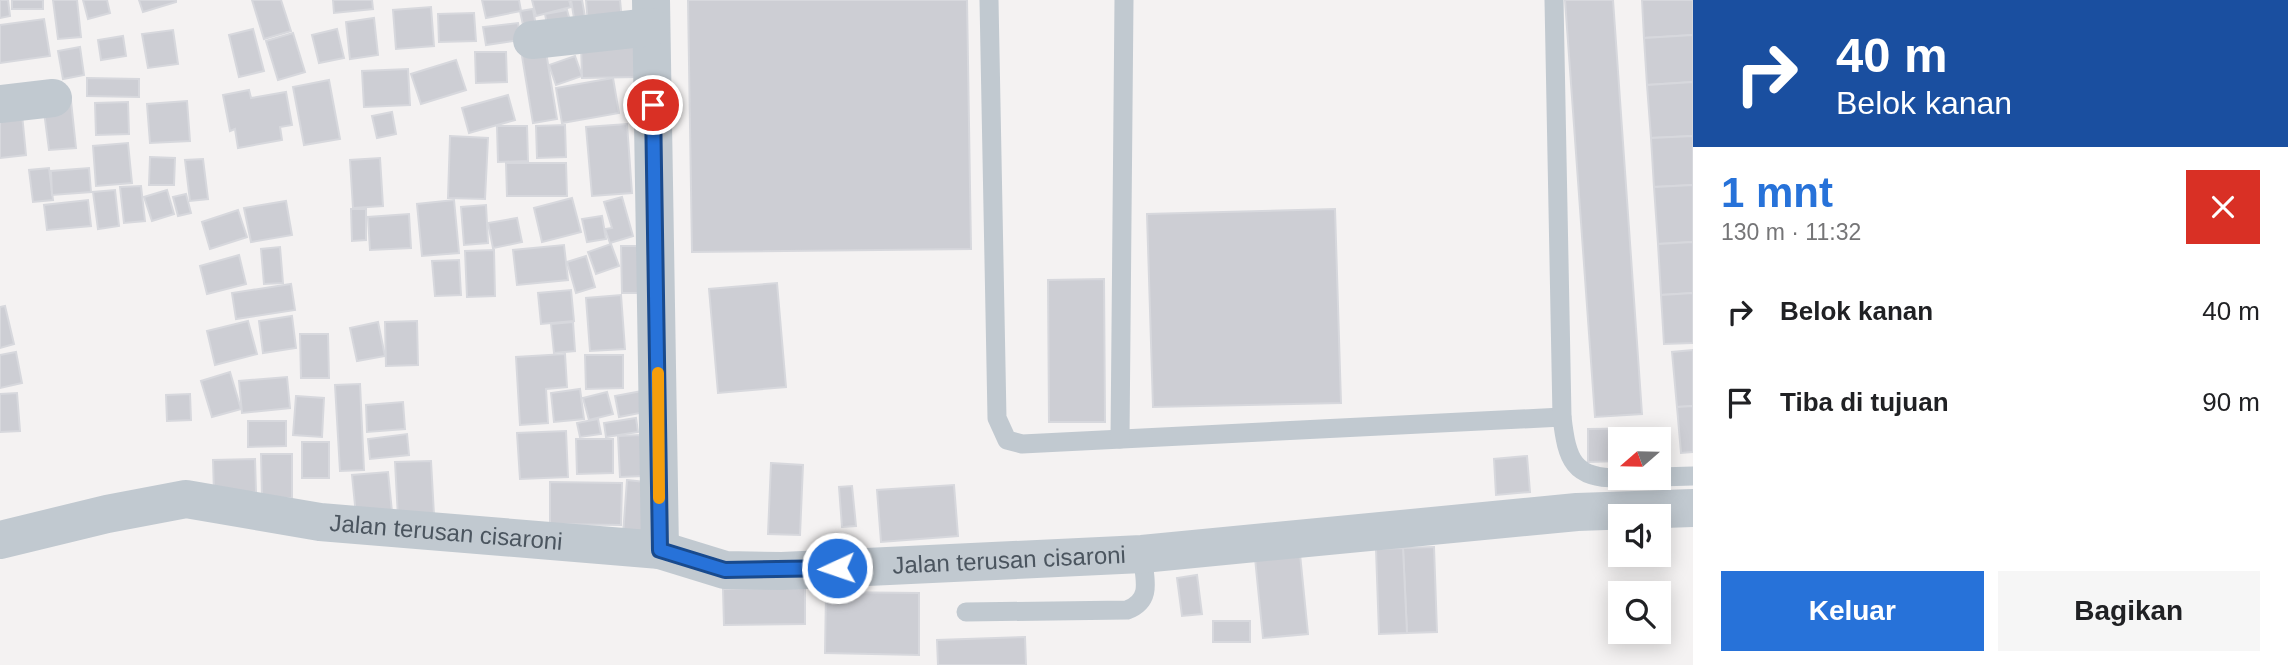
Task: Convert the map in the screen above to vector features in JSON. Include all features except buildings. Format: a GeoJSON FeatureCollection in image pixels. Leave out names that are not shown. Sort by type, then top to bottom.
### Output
{"type":"FeatureCollection","features":[{"type":"Feature","properties":{"kind":"street"},"geometry":{"type":"LineString","coordinates":[[532,40],[651,13],[660,550]]}},
{"type":"Feature","properties":{"kind":"street"},"geometry":{"type":"LineString","coordinates":[[0,104],[53,98]]}},
{"type":"Feature","properties":{"kind":"street","name":"Jalan terusan cisaroni"},"geometry":{"type":"LineString","coordinates":[[0,540],[107,514],[186,499],[320,522],[660,550],[725,570],[782,571],[1142,554],[1577,512],[1693,508]]}},
{"type":"Feature","properties":{"kind":"lane"},"geometry":{"type":"LineString","coordinates":[[989,0],[997,418],[1000,430],[1007,440],[1022,444],[1562,416]]}},
{"type":"Feature","properties":{"kind":"lane"},"geometry":{"type":"LineString","coordinates":[[1121,439],[1124,0]]}},
{"type":"Feature","properties":{"kind":"lane"},"geometry":{"type":"LineString","coordinates":[[1554,0],[1562,416],[1565,444],[1572,463],[1585,473],[1608,478]]}},
{"type":"Feature","properties":{"kind":"lane"},"geometry":{"type":"LineString","coordinates":[[1671,477],[1693,476]]}},
{"type":"Feature","properties":{"kind":"lane"},"geometry":{"type":"LineString","coordinates":[[966,612],[1127,610],[1140,605],[1146,595],[1142,554]]}},
{"type":"Feature","properties":{"kind":"slow traffic"},"geometry":{"type":"LineString","coordinates":[[658,373],[659,498]]}},
{"type":"Feature","properties":{"kind":"route"},"geometry":{"type":"LineString","coordinates":[[653,105],[660,550],[725,570],[837,568]]}}]}
